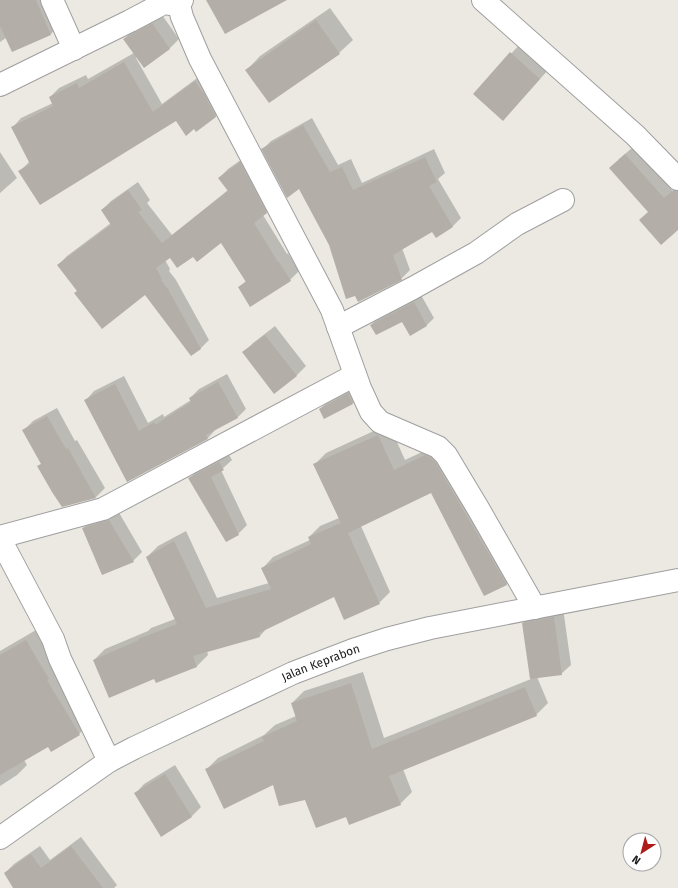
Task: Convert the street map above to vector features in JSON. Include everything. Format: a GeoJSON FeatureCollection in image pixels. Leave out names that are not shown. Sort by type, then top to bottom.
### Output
{"type":"FeatureCollection","features":[{"type":"Feature","properties":{"kind":"street"},"geometry":{"type":"LineString","coordinates":[[52,0],[74,49]]}},
{"type":"Feature","properties":{"kind":"street"},"geometry":{"type":"LineString","coordinates":[[483,0],[634,135],[678,179]]}},
{"type":"Feature","properties":{"kind":"street"},"geometry":{"type":"LineString","coordinates":[[0,85],[164,3],[181,3],[182,17],[200,59],[332,310],[355,375],[371,412],[380,422],[438,447],[446,454],[535,608]]}},
{"type":"Feature","properties":{"kind":"street"},"geometry":{"type":"LineString","coordinates":[[338,327],[476,253],[517,224],[563,200]]}},
{"type":"Feature","properties":{"kind":"street"},"geometry":{"type":"LineString","coordinates":[[109,761],[60,659],[53,639],[0,538],[103,508],[355,375]]}},
{"type":"Feature","properties":{"kind":"street","name":"Jalan Keprabon"},"geometry":{"type":"LineString","coordinates":[[0,838],[109,761],[293,673],[353,650],[430,628],[678,580]]}},
{"type":"Feature","properties":{"kind":"building"},"geometry":{"type":"Polygon","coordinates":[[[0,0],[36,0],[51,35],[12,52],[0,26],[0,0]]]}},
{"type":"Feature","properties":{"kind":"building"},"geometry":{"type":"Polygon","coordinates":[[[206,0],[287,0],[225,34],[206,0]]]}},
{"type":"Feature","properties":{"kind":"building"},"geometry":{"type":"Polygon","coordinates":[[[316,20],[340,54],[269,103],[245,70],[316,20]]]}},
{"type":"Feature","properties":{"kind":"building"},"geometry":{"type":"Polygon","coordinates":[[[152,23],[170,49],[144,68],[123,39],[152,23]]]}},
{"type":"Feature","properties":{"kind":"building"},"geometry":{"type":"Polygon","coordinates":[[[510,52],[540,79],[503,121],[473,94],[510,52]]]}},
{"type":"Feature","properties":{"kind":"building"},"geometry":{"type":"Polygon","coordinates":[[[124,62],[153,112],[195,81],[204,94],[216,117],[196,132],[194,129],[186,136],[176,121],[40,205],[18,171],[30,164],[11,127],[53,106],[49,97],[77,83],[79,88],[124,62]]]}},
{"type":"Feature","properties":{"kind":"building"},"geometry":{"type":"Polygon","coordinates":[[[303,125],[330,172],[342,167],[353,190],[425,157],[437,182],[429,186],[453,227],[436,238],[432,232],[393,255],[402,280],[358,302],[355,296],[346,299],[329,245],[299,189],[287,198],[261,149],[303,125]]]}},
{"type":"Feature","properties":{"kind":"building"},"geometry":{"type":"Polygon","coordinates":[[[625,154],[664,198],[674,190],[678,191],[678,230],[661,245],[639,220],[648,212],[609,168],[625,154]]]}},
{"type":"Feature","properties":{"kind":"building"},"geometry":{"type":"Polygon","coordinates":[[[240,162],[267,213],[254,223],[291,281],[250,307],[238,287],[246,282],[221,243],[197,262],[193,257],[177,268],[170,258],[156,268],[162,279],[161,280],[168,289],[201,349],[191,356],[145,295],[102,329],[74,293],[77,291],[57,265],[111,225],[101,210],[128,190],[142,210],[138,212],[162,243],[228,191],[218,178],[240,162]]]}},
{"type":"Feature","properties":{"kind":"building"},"geometry":{"type":"Polygon","coordinates":[[[414,302],[427,326],[410,336],[402,322],[376,335],[370,325],[414,302]]]}},
{"type":"Feature","properties":{"kind":"building"},"geometry":{"type":"Polygon","coordinates":[[[265,335],[297,376],[274,394],[242,352],[265,335]]]}},
{"type":"Feature","properties":{"kind":"building"},"geometry":{"type":"Polygon","coordinates":[[[218,382],[238,418],[206,435],[208,439],[127,482],[84,400],[115,384],[139,431],[154,422],[155,425],[191,402],[189,398],[218,382]]]}},
{"type":"Feature","properties":{"kind":"building"},"geometry":{"type":"Polygon","coordinates":[[[348,393],[353,404],[324,419],[319,409],[348,393]]]}},
{"type":"Feature","properties":{"kind":"building"},"geometry":{"type":"Polygon","coordinates":[[[47,416],[66,449],[68,448],[96,498],[62,507],[52,492],[37,466],[41,464],[22,430],[47,416]]]}},
{"type":"Feature","properties":{"kind":"building"},"geometry":{"type":"Polygon","coordinates":[[[378,435],[394,470],[425,455],[436,463],[507,585],[484,596],[431,493],[348,533],[380,604],[344,620],[334,597],[259,633],[260,637],[193,656],[197,667],[156,683],[154,679],[109,698],[93,660],[139,640],[138,639],[177,624],[146,557],[174,541],[206,608],[271,589],[261,568],[311,544],[308,537],[341,523],[313,464],[378,435]]]}},
{"type":"Feature","properties":{"kind":"building"},"geometry":{"type":"Polygon","coordinates":[[[219,462],[224,470],[211,477],[239,535],[226,542],[188,478],[219,462]]]}},
{"type":"Feature","properties":{"kind":"building"},"geometry":{"type":"Polygon","coordinates":[[[109,520],[134,562],[102,575],[82,528],[109,520]]]}},
{"type":"Feature","properties":{"kind":"building"},"geometry":{"type":"Polygon","coordinates":[[[554,617],[562,675],[530,679],[522,623],[554,617]]]}},
{"type":"Feature","properties":{"kind":"building"},"geometry":{"type":"Polygon","coordinates":[[[26,640],[49,679],[47,680],[80,735],[51,752],[48,747],[0,775],[0,655],[26,640]]]}},
{"type":"Feature","properties":{"kind":"building"},"geometry":{"type":"Polygon","coordinates":[[[351,683],[372,749],[525,687],[537,716],[389,776],[401,805],[349,825],[346,817],[316,828],[305,800],[279,806],[273,785],[224,809],[205,769],[264,741],[262,737],[297,721],[291,703],[351,683]]]}},
{"type":"Feature","properties":{"kind":"building"},"geometry":{"type":"Polygon","coordinates":[[[165,774],[192,817],[161,837],[134,793],[165,774]]]}},
{"type":"Feature","properties":{"kind":"building"},"geometry":{"type":"Polygon","coordinates":[[[71,846],[103,888],[13,888],[4,873],[31,854],[41,868],[71,846]]]}}]}
